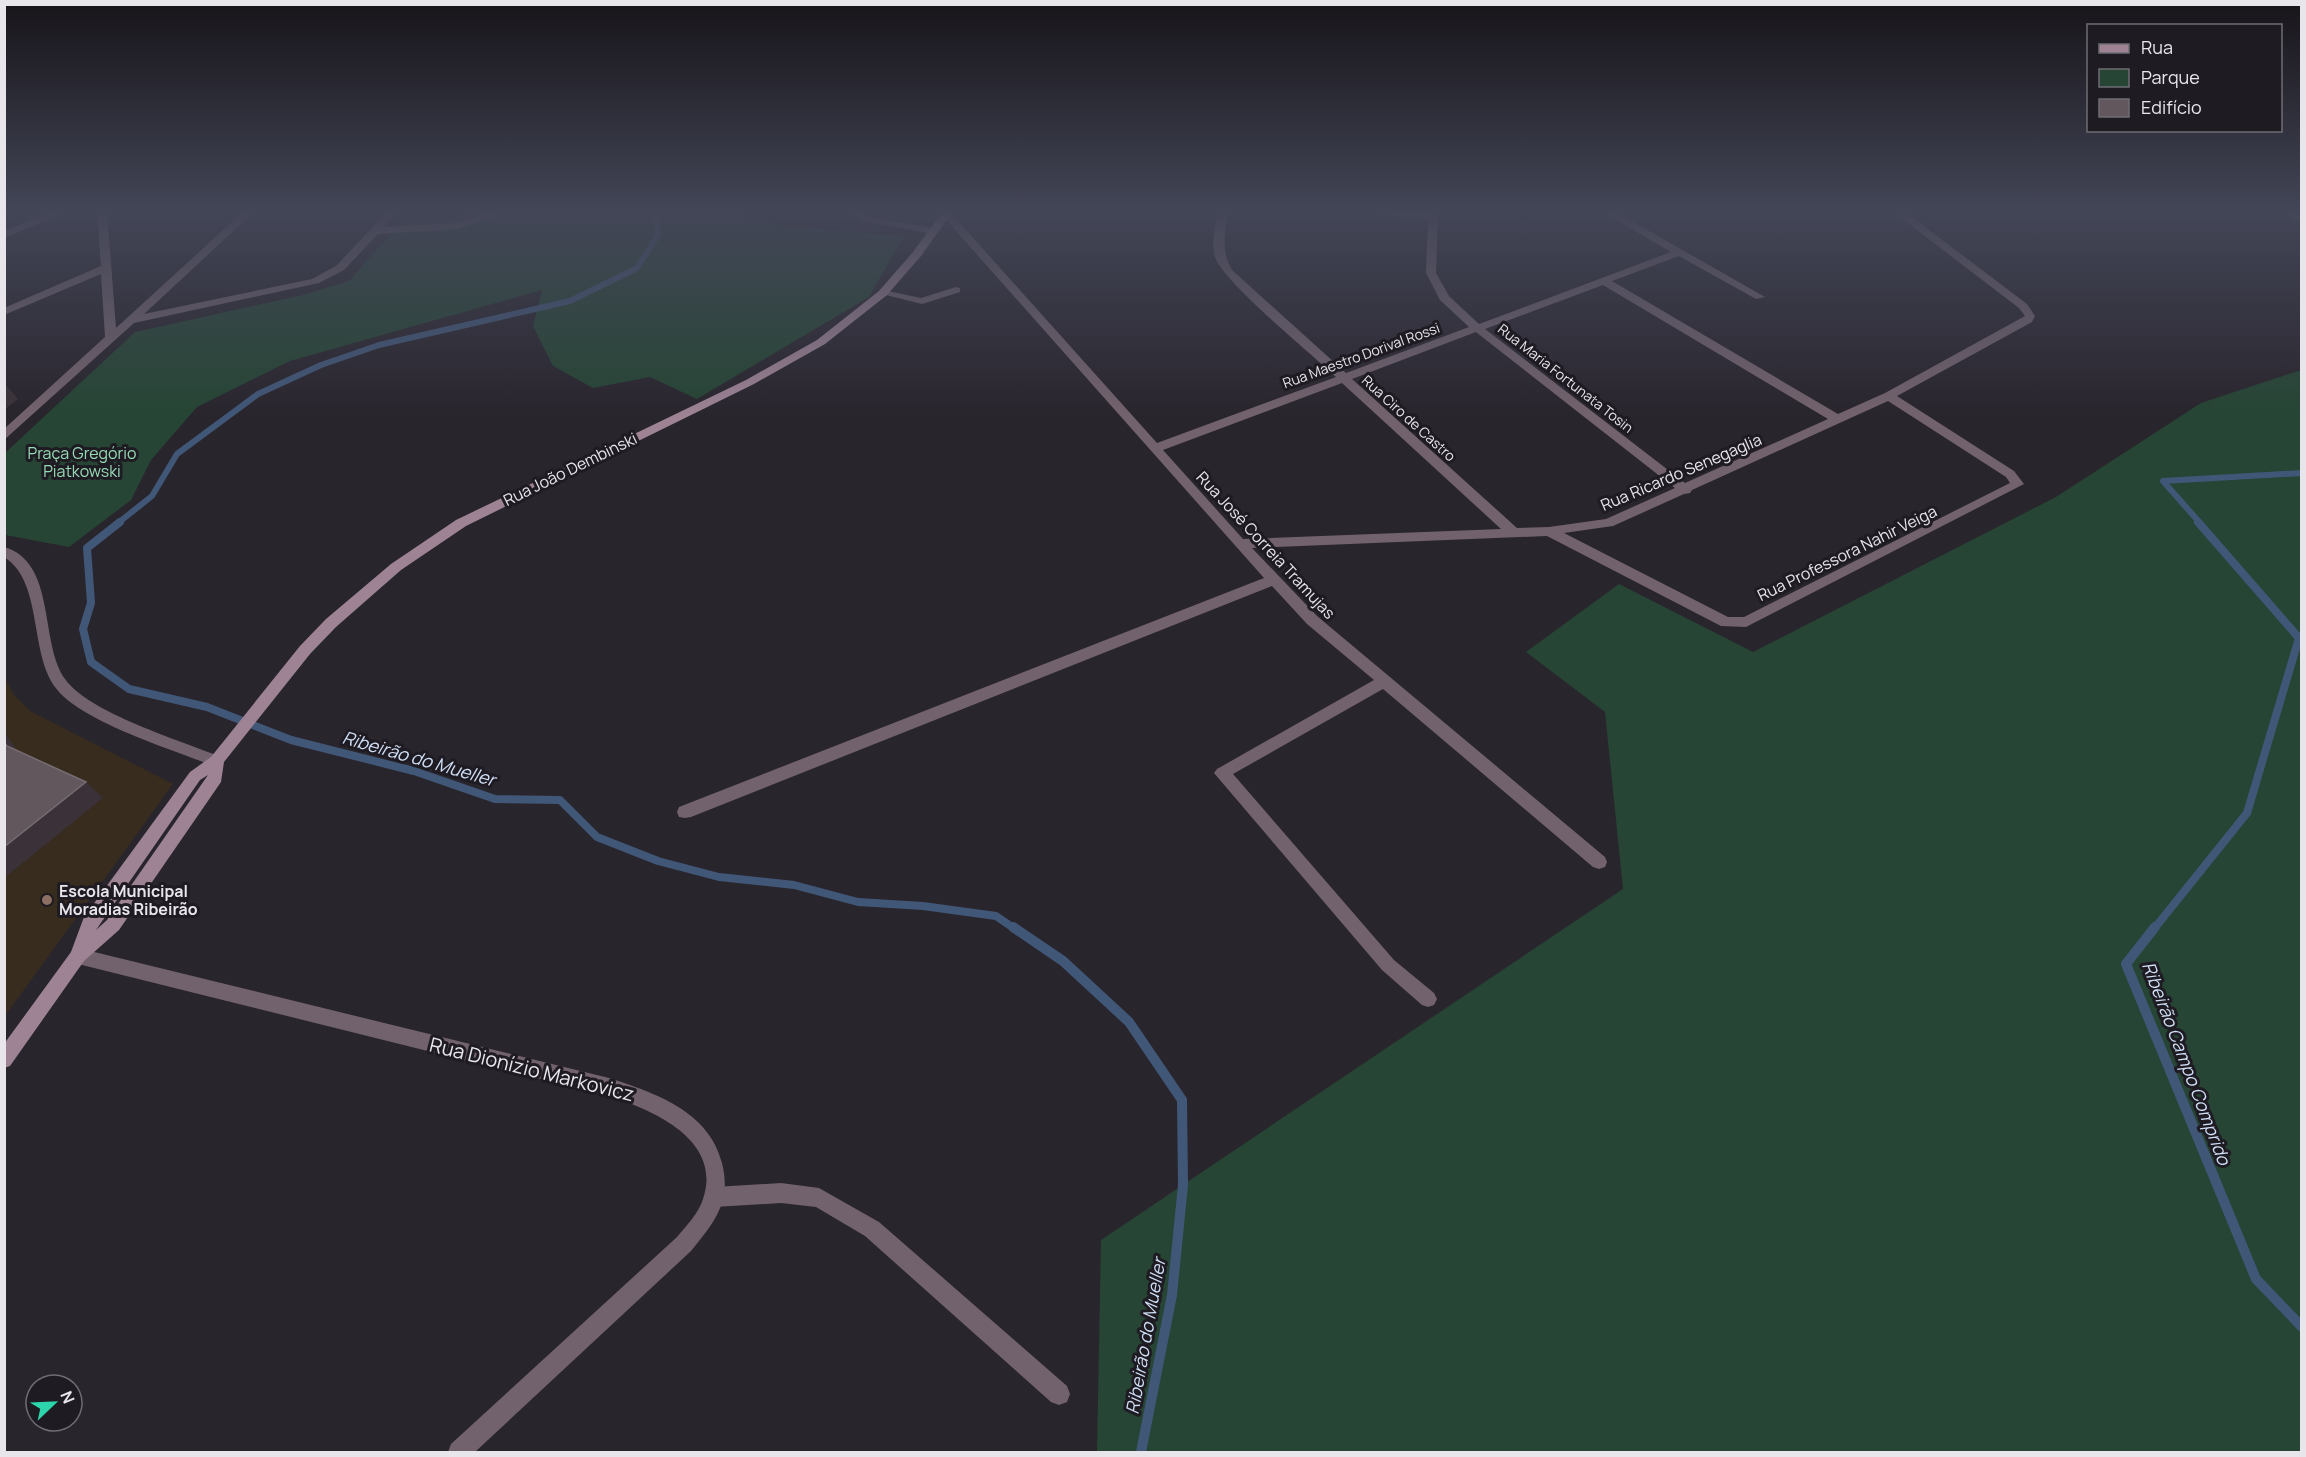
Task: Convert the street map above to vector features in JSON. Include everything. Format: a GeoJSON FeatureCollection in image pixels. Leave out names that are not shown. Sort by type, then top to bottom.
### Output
{"type":"FeatureCollection","features":[{"type":"Feature","properties":{"kind":"main road","name":"Rua João Dembinski"},"geometry":{"type":"LineString","coordinates":[[4,1060],[78,956],[113,925],[216,778],[216,761],[260,704],[331,623],[396,567],[428,544],[507,499],[789,362],[853,319],[884,293],[895,279]]}},
{"type":"Feature","properties":{"kind":"street"},"geometry":{"type":"LineString","coordinates":[[4,312],[81,279]]}},
{"type":"Feature","properties":{"kind":"street"},"geometry":{"type":"LineString","coordinates":[[107,279],[111,339]]}},
{"type":"Feature","properties":{"kind":"street"},"geometry":{"type":"LineString","coordinates":[[4,436],[176,279]]}},
{"type":"Feature","properties":{"kind":"street"},"geometry":{"type":"LineString","coordinates":[[131,321],[319,279]]}},
{"type":"Feature","properties":{"kind":"street","name":"Rua José Correia Tramujas"},"geometry":{"type":"LineString","coordinates":[[1005,279],[1272,580],[1311,620],[1599,862]]}},
{"type":"Feature","properties":{"kind":"street","name":"Rua Ciro de Castro"},"geometry":{"type":"LineString","coordinates":[[1236,279],[1513,532]]}},
{"type":"Feature","properties":{"kind":"street","name":"Rua Maria Fortunata Tosin"},"geometry":{"type":"LineString","coordinates":[[1434,279],[1444,298],[1477,328],[1686,490]]}},
{"type":"Feature","properties":{"kind":"street","name":"Rua Maestro Dorival Rossi"},"geometry":{"type":"LineString","coordinates":[[1155,448],[1609,279]]}},
{"type":"Feature","properties":{"kind":"street"},"geometry":{"type":"LineString","coordinates":[[1728,279],[1760,297]]}},
{"type":"Feature","properties":{"kind":"street","name":"Rua Ricardo Senegaglia"},"geometry":{"type":"LineString","coordinates":[[1240,544],[1549,531],[1608,523],[1686,490],[1889,396],[2023,323],[2030,315],[2023,306],[1987,279]]}},
{"type":"Feature","properties":{"kind":"street"},"geometry":{"type":"LineString","coordinates":[[1604,281],[1839,420]]}},
{"type":"Feature","properties":{"kind":"street"},"geometry":{"type":"LineString","coordinates":[[884,293],[922,301],[956,290]]}},
{"type":"Feature","properties":{"kind":"street","name":"Rua Professora Nahir Veiga"},"geometry":{"type":"LineString","coordinates":[[1549,531],[1726,622],[1746,622],[2018,484],[2010,474],[1889,396]]}},
{"type":"Feature","properties":{"kind":"street"},"geometry":{"type":"LineString","coordinates":[[4,551],[23,564],[32,579],[45,652],[50,668],[61,685],[78,700],[97,712],[216,761]]}},
{"type":"Feature","properties":{"kind":"street"},"geometry":{"type":"LineString","coordinates":[[684,812],[1272,580]]}},
{"type":"Feature","properties":{"kind":"street"},"geometry":{"type":"LineString","coordinates":[[1383,682],[1222,773],[1388,964],[1428,999]]}},
{"type":"Feature","properties":{"kind":"street","name":"Rua Dionízio Markovicz"},"geometry":{"type":"LineString","coordinates":[[78,956],[609,1087],[650,1100],[682,1118],[703,1140],[714,1168],[714,1197],[701,1222],[684,1244],[459,1452]]}},
{"type":"Feature","properties":{"kind":"street"},"geometry":{"type":"LineString","coordinates":[[714,1197],[781,1193],[819,1197],[872,1229],[1059,1394]]}},
{"type":"Feature","properties":{"kind":"shaded area","name":"Escola Municipal Moradias Ribeirão"},"geometry":{"type":"Polygon","coordinates":[[[4,660],[7,682],[14,695],[30,711],[173,784],[5,1016],[4,660]]]}},
{"type":"Feature","properties":{"kind":"green space","name":"Praça Gregório Piatkowski"},"geometry":{"type":"Polygon","coordinates":[[[351,279],[879,279],[869,297],[697,399],[650,377],[593,388],[553,366],[533,326],[542,290],[290,361],[197,407],[151,460],[131,500],[69,547],[5,535],[5,453],[135,332],[303,295],[351,279]]]}},
{"type":"Feature","properties":{"kind":"green space"},"geometry":{"type":"Polygon","coordinates":[[[2301,370],[2301,1452],[1097,1452],[1101,1240],[1623,889],[1605,712],[1526,652],[1619,584],[1753,652],[2056,497],[2201,403],[2301,370]]]}},
{"type":"Feature","properties":{"kind":"building"},"geometry":{"type":"Polygon","coordinates":[[[4,742],[7,746],[86,782],[4,847],[4,742]]]}},
{"type":"Feature","properties":{"kind":"waterway","name":"Ribeirão do Mueller"},"geometry":{"type":"LineString","coordinates":[[118,523],[152,496],[177,454],[258,394],[321,365],[379,345],[570,301],[615,279]]}},
{"type":"Feature","properties":{"kind":"waterway","name":"Ribeirão Campo Comprido"},"geometry":{"type":"LineString","coordinates":[[2200,523],[2163,481],[2302,473]]}},
{"type":"Feature","properties":{"kind":"waterway","name":"Ribeirão do Mueller"},"geometry":{"type":"LineString","coordinates":[[120,522],[87,548],[91,603],[83,629],[91,662],[129,689],[207,707],[291,740],[414,771],[495,799],[560,800],[597,837],[658,861],[719,877],[794,885],[858,902],[923,906],[996,916],[1015,929]]}},
{"type":"Feature","properties":{"kind":"waterway","name":"Ribeirão Campo Comprido"},"geometry":{"type":"LineString","coordinates":[[2154,929],[2247,813],[2299,638],[2198,522]]}},
{"type":"Feature","properties":{"kind":"waterway","name":"Ribeirão do Mueller"},"geometry":{"type":"LineString","coordinates":[[1013,927],[1063,961],[1129,1022],[1182,1100],[1183,1185],[1172,1295],[1141,1452]]}},
{"type":"Feature","properties":{"kind":"waterway","name":"Ribeirão Campo Comprido"},"geometry":{"type":"LineString","coordinates":[[2155,927],[2126,964],[2256,1279],[2302,1327]]}},
{"type":"Feature","properties":{"kind":"place","name":"Escola Municipal Moradias Ribeirão"},"geometry":{"type":"Point","coordinates":[47,900]}}]}
